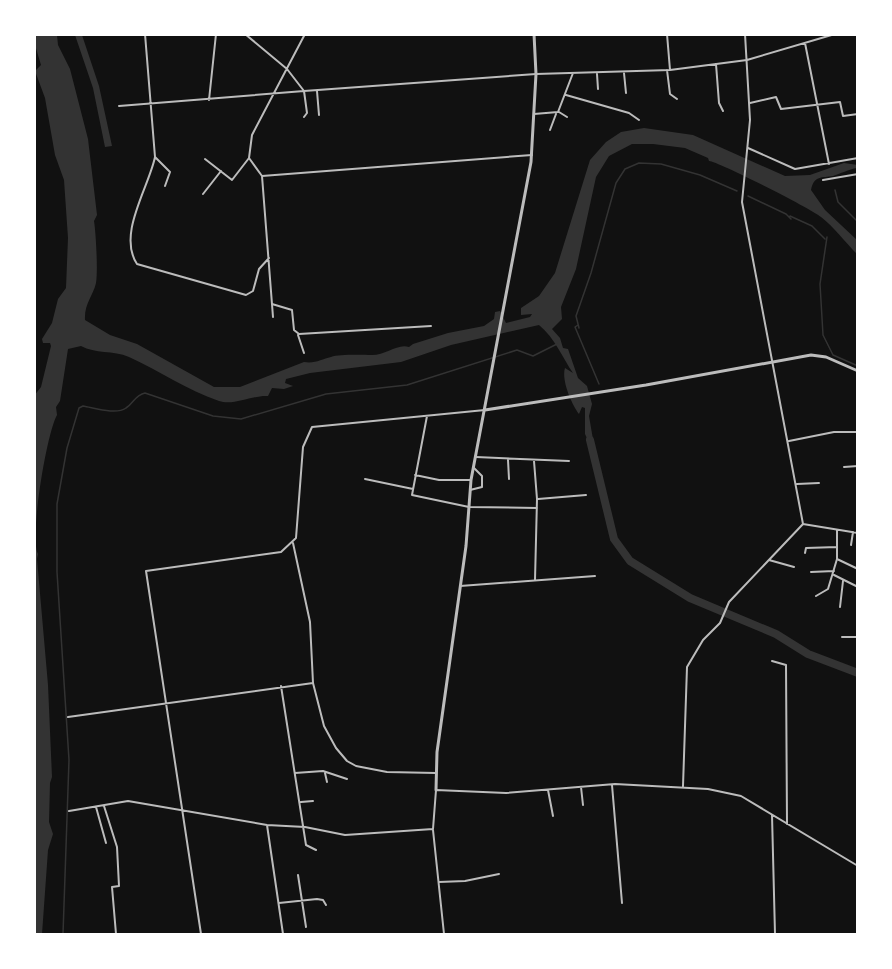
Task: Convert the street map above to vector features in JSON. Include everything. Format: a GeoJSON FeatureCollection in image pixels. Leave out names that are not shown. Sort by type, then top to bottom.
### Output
{"type":"FeatureCollection","features":[{"type":"Feature","properties":{"kind":"street"},"geometry":{"type":"LineString","coordinates":[[146,34],[155,157],[134,213],[132,251],[140,266],[246,295],[253,291],[259,269],[270,256]]}},
{"type":"Feature","properties":{"kind":"street"},"geometry":{"type":"LineString","coordinates":[[209,100],[216,34]]}},
{"type":"Feature","properties":{"kind":"street"},"geometry":{"type":"LineString","coordinates":[[245,34],[287,69],[304,91],[307,113],[304,117]]}},
{"type":"Feature","properties":{"kind":"street"},"geometry":{"type":"LineString","coordinates":[[205,159],[232,180],[249,158],[252,135],[305,34]]}},
{"type":"Feature","properties":{"kind":"street"},"geometry":{"type":"LineString","coordinates":[[444,934],[433,829],[436,773],[473,467],[532,155],[536,74],[534,34]]}},
{"type":"Feature","properties":{"kind":"street"},"geometry":{"type":"LineString","coordinates":[[667,34],[670,94],[677,99]]}},
{"type":"Feature","properties":{"kind":"street"},"geometry":{"type":"LineString","coordinates":[[745,34],[750,103],[742,202],[803,524]]}},
{"type":"Feature","properties":{"kind":"street"},"geometry":{"type":"LineString","coordinates":[[814,34],[814,40]]}},
{"type":"Feature","properties":{"kind":"street"},"geometry":{"type":"LineString","coordinates":[[119,106],[536,74],[668,70],[747,60],[835,34]]}},
{"type":"Feature","properties":{"kind":"street"},"geometry":{"type":"LineString","coordinates":[[805,43],[829,164]]}},
{"type":"Feature","properties":{"kind":"street"},"geometry":{"type":"LineString","coordinates":[[716,64],[719,103],[723,111]]}},
{"type":"Feature","properties":{"kind":"street"},"geometry":{"type":"LineString","coordinates":[[550,130],[573,73]]}},
{"type":"Feature","properties":{"kind":"street"},"geometry":{"type":"LineString","coordinates":[[597,73],[598,89]]}},
{"type":"Feature","properties":{"kind":"street"},"geometry":{"type":"LineString","coordinates":[[624,73],[626,93]]}},
{"type":"Feature","properties":{"kind":"street"},"geometry":{"type":"LineString","coordinates":[[317,90],[319,115]]}},
{"type":"Feature","properties":{"kind":"street"},"geometry":{"type":"LineString","coordinates":[[566,95],[629,113],[639,120]]}},
{"type":"Feature","properties":{"kind":"street"},"geometry":{"type":"LineString","coordinates":[[750,103],[776,98],[781,110],[840,102],[843,116],[858,114]]}},
{"type":"Feature","properties":{"kind":"street"},"geometry":{"type":"LineString","coordinates":[[534,114],[557,113],[567,117]]}},
{"type":"Feature","properties":{"kind":"street"},"geometry":{"type":"LineString","coordinates":[[748,148],[795,169],[858,158]]}},
{"type":"Feature","properties":{"kind":"street"},"geometry":{"type":"LineString","coordinates":[[262,176],[532,155]]}},
{"type":"Feature","properties":{"kind":"street"},"geometry":{"type":"LineString","coordinates":[[155,157],[170,172],[165,186]]}},
{"type":"Feature","properties":{"kind":"street"},"geometry":{"type":"LineString","coordinates":[[249,158],[262,176],[273,318]]}},
{"type":"Feature","properties":{"kind":"street"},"geometry":{"type":"LineString","coordinates":[[203,194],[221,171]]}},
{"type":"Feature","properties":{"kind":"street"},"geometry":{"type":"LineString","coordinates":[[823,180],[858,174]]}},
{"type":"Feature","properties":{"kind":"street"},"geometry":{"type":"LineString","coordinates":[[272,304],[291,309],[296,333],[304,352]]}},
{"type":"Feature","properties":{"kind":"street"},"geometry":{"type":"LineString","coordinates":[[296,333],[431,326]]}},
{"type":"Feature","properties":{"kind":"street"},"geometry":{"type":"LineString","coordinates":[[201,934],[168,703],[146,571],[281,552],[293,543],[296,538],[303,447],[312,427],[485,410],[563,399],[817,355],[858,371]]}},
{"type":"Feature","properties":{"kind":"street"},"geometry":{"type":"LineString","coordinates":[[427,416],[412,495],[469,507],[537,508]]}},
{"type":"Feature","properties":{"kind":"street"},"geometry":{"type":"LineString","coordinates":[[788,442],[834,432],[858,432]]}},
{"type":"Feature","properties":{"kind":"street"},"geometry":{"type":"LineString","coordinates":[[475,457],[569,461]]}},
{"type":"Feature","properties":{"kind":"street"},"geometry":{"type":"LineString","coordinates":[[508,460],[509,479]]}},
{"type":"Feature","properties":{"kind":"street"},"geometry":{"type":"LineString","coordinates":[[534,461],[537,499],[535,580]]}},
{"type":"Feature","properties":{"kind":"street"},"geometry":{"type":"LineString","coordinates":[[844,467],[858,466]]}},
{"type":"Feature","properties":{"kind":"street"},"geometry":{"type":"LineString","coordinates":[[470,489],[481,488],[483,479],[479,471],[473,467]]}},
{"type":"Feature","properties":{"kind":"street"},"geometry":{"type":"LineString","coordinates":[[415,475],[439,480],[471,480]]}},
{"type":"Feature","properties":{"kind":"street"},"geometry":{"type":"LineString","coordinates":[[365,479],[413,489]]}},
{"type":"Feature","properties":{"kind":"street"},"geometry":{"type":"LineString","coordinates":[[796,484],[819,483]]}},
{"type":"Feature","properties":{"kind":"street"},"geometry":{"type":"LineString","coordinates":[[537,499],[586,495]]}},
{"type":"Feature","properties":{"kind":"street"},"geometry":{"type":"LineString","coordinates":[[803,524],[858,533]]}},
{"type":"Feature","properties":{"kind":"street"},"geometry":{"type":"LineString","coordinates":[[683,786],[687,667],[703,640],[720,623],[729,602],[803,524]]}},
{"type":"Feature","properties":{"kind":"street"},"geometry":{"type":"LineString","coordinates":[[816,596],[828,589],[837,559],[837,530]]}},
{"type":"Feature","properties":{"kind":"street"},"geometry":{"type":"LineString","coordinates":[[851,545],[853,532]]}},
{"type":"Feature","properties":{"kind":"street"},"geometry":{"type":"LineString","coordinates":[[293,543],[310,622],[313,683],[324,726],[347,762],[387,772],[436,773]]}},
{"type":"Feature","properties":{"kind":"street"},"geometry":{"type":"LineString","coordinates":[[805,553],[806,548],[837,546]]}},
{"type":"Feature","properties":{"kind":"street"},"geometry":{"type":"LineString","coordinates":[[837,559],[858,569]]}},
{"type":"Feature","properties":{"kind":"street"},"geometry":{"type":"LineString","coordinates":[[769,560],[794,567]]}},
{"type":"Feature","properties":{"kind":"street"},"geometry":{"type":"LineString","coordinates":[[811,572],[833,572],[843,581],[858,587]]}},
{"type":"Feature","properties":{"kind":"street"},"geometry":{"type":"LineString","coordinates":[[460,586],[595,576]]}},
{"type":"Feature","properties":{"kind":"street"},"geometry":{"type":"LineString","coordinates":[[840,607],[843,581]]}},
{"type":"Feature","properties":{"kind":"street"},"geometry":{"type":"LineString","coordinates":[[842,637],[858,637]]}},
{"type":"Feature","properties":{"kind":"street"},"geometry":{"type":"LineString","coordinates":[[772,661],[786,665],[787,824]]}},
{"type":"Feature","properties":{"kind":"street"},"geometry":{"type":"LineString","coordinates":[[68,717],[313,683]]}},
{"type":"Feature","properties":{"kind":"street"},"geometry":{"type":"LineString","coordinates":[[281,686],[307,846],[316,850]]}},
{"type":"Feature","properties":{"kind":"street"},"geometry":{"type":"LineString","coordinates":[[295,773],[325,771],[347,779]]}},
{"type":"Feature","properties":{"kind":"street"},"geometry":{"type":"LineString","coordinates":[[325,771],[327,782]]}},
{"type":"Feature","properties":{"kind":"street"},"geometry":{"type":"LineString","coordinates":[[436,789],[506,793],[612,785],[683,786],[741,796],[858,866]]}},
{"type":"Feature","properties":{"kind":"street"},"geometry":{"type":"LineString","coordinates":[[612,785],[622,903]]}},
{"type":"Feature","properties":{"kind":"street"},"geometry":{"type":"LineString","coordinates":[[581,787],[583,805]]}},
{"type":"Feature","properties":{"kind":"street"},"geometry":{"type":"LineString","coordinates":[[548,790],[553,816]]}},
{"type":"Feature","properties":{"kind":"street"},"geometry":{"type":"LineString","coordinates":[[69,811],[128,801],[267,825],[305,827],[345,835],[433,829]]}},
{"type":"Feature","properties":{"kind":"street"},"geometry":{"type":"LineString","coordinates":[[300,801],[313,801]]}},
{"type":"Feature","properties":{"kind":"street"},"geometry":{"type":"LineString","coordinates":[[104,806],[117,847],[119,886],[112,887],[116,934]]}},
{"type":"Feature","properties":{"kind":"street"},"geometry":{"type":"LineString","coordinates":[[96,807],[106,843]]}},
{"type":"Feature","properties":{"kind":"street"},"geometry":{"type":"LineString","coordinates":[[772,815],[776,934]]}},
{"type":"Feature","properties":{"kind":"street"},"geometry":{"type":"LineString","coordinates":[[267,825],[283,934]]}},
{"type":"Feature","properties":{"kind":"street"},"geometry":{"type":"LineString","coordinates":[[439,882],[465,881],[499,874]]}},
{"type":"Feature","properties":{"kind":"street"},"geometry":{"type":"LineString","coordinates":[[298,875],[306,927]]}},
{"type":"Feature","properties":{"kind":"street"},"geometry":{"type":"LineString","coordinates":[[279,903],[321,899],[326,905]]}},
{"type":"Feature","properties":{"kind":"shaded area"},"geometry":{"type":"Polygon","coordinates":[[[35,35],[57,35],[58,45],[70,69],[88,139],[97,215],[94,221],[97,270],[96,283],[86,309],[85,320],[110,335],[137,344],[214,387],[240,387],[304,362],[315,362],[339,355],[377,354],[405,346],[409,347],[448,333],[484,326],[494,319],[495,312],[500,311],[506,323],[530,317],[532,314],[521,315],[521,308],[539,296],[555,273],[590,160],[606,142],[621,132],[644,128],[693,135],[785,176],[810,175],[844,163],[858,165],[857,168],[816,180],[811,190],[825,210],[857,240],[857,254],[830,225],[814,212],[685,148],[632,144],[609,156],[596,177],[576,269],[561,307],[562,319],[552,329],[560,338],[563,348],[568,349],[578,378],[587,386],[592,404],[589,416],[596,457],[585,434],[585,408],[582,407],[579,414],[570,399],[566,385],[565,368],[573,373],[554,342],[539,325],[451,345],[401,362],[310,373],[286,379],[285,383],[293,386],[284,389],[272,388],[268,396],[231,402],[207,397],[123,355],[81,346],[68,349],[60,401],[56,407],[57,415],[44,462],[36,528],[48,685],[52,777],[49,822],[53,834],[48,850],[42,934],[34,934],[34,396],[41,387],[51,346],[50,343],[43,343],[42,339],[52,323],[58,299],[66,288],[68,238],[64,180],[55,155],[45,98],[35,71],[41,65],[35,45],[35,35]]]}},
{"type":"Feature","properties":{"kind":"shaded area"},"geometry":{"type":"Polygon","coordinates":[[[75,35],[82,35],[99,86],[112,146],[105,147],[93,88],[75,35]]]}},
{"type":"Feature","properties":{"kind":"waterway"},"geometry":{"type":"LineString","coordinates":[[579,328],[576,316],[591,273],[616,183],[625,169],[639,163],[661,164],[700,175],[737,191]]}},
{"type":"Feature","properties":{"kind":"waterway"},"geometry":{"type":"LineString","coordinates":[[835,190],[838,202],[858,222]]}},
{"type":"Feature","properties":{"kind":"waterway"},"geometry":{"type":"LineString","coordinates":[[748,196],[786,214],[791,219]]}},
{"type":"Feature","properties":{"kind":"waterway"},"geometry":{"type":"LineString","coordinates":[[790,216],[812,226],[825,239]]}},
{"type":"Feature","properties":{"kind":"waterway"},"geometry":{"type":"LineString","coordinates":[[827,237],[820,284],[823,335],[833,355],[858,366]]}},
{"type":"Feature","properties":{"kind":"waterway"},"geometry":{"type":"LineString","coordinates":[[578,325],[575,327],[599,384]]}},
{"type":"Feature","properties":{"kind":"waterway"},"geometry":{"type":"LineString","coordinates":[[63,934],[69,760],[57,572],[57,504],[67,448],[79,408],[83,406],[122,410],[139,395],[145,393],[213,416],[241,419],[326,394],[407,385],[517,350],[533,356],[557,344]]}},
{"type":"Feature","properties":{"kind":"waterway"},"geometry":{"type":"LineString","coordinates":[[590,440],[614,539],[630,561],[690,598],[776,634],[808,654],[858,673]]}}]}
